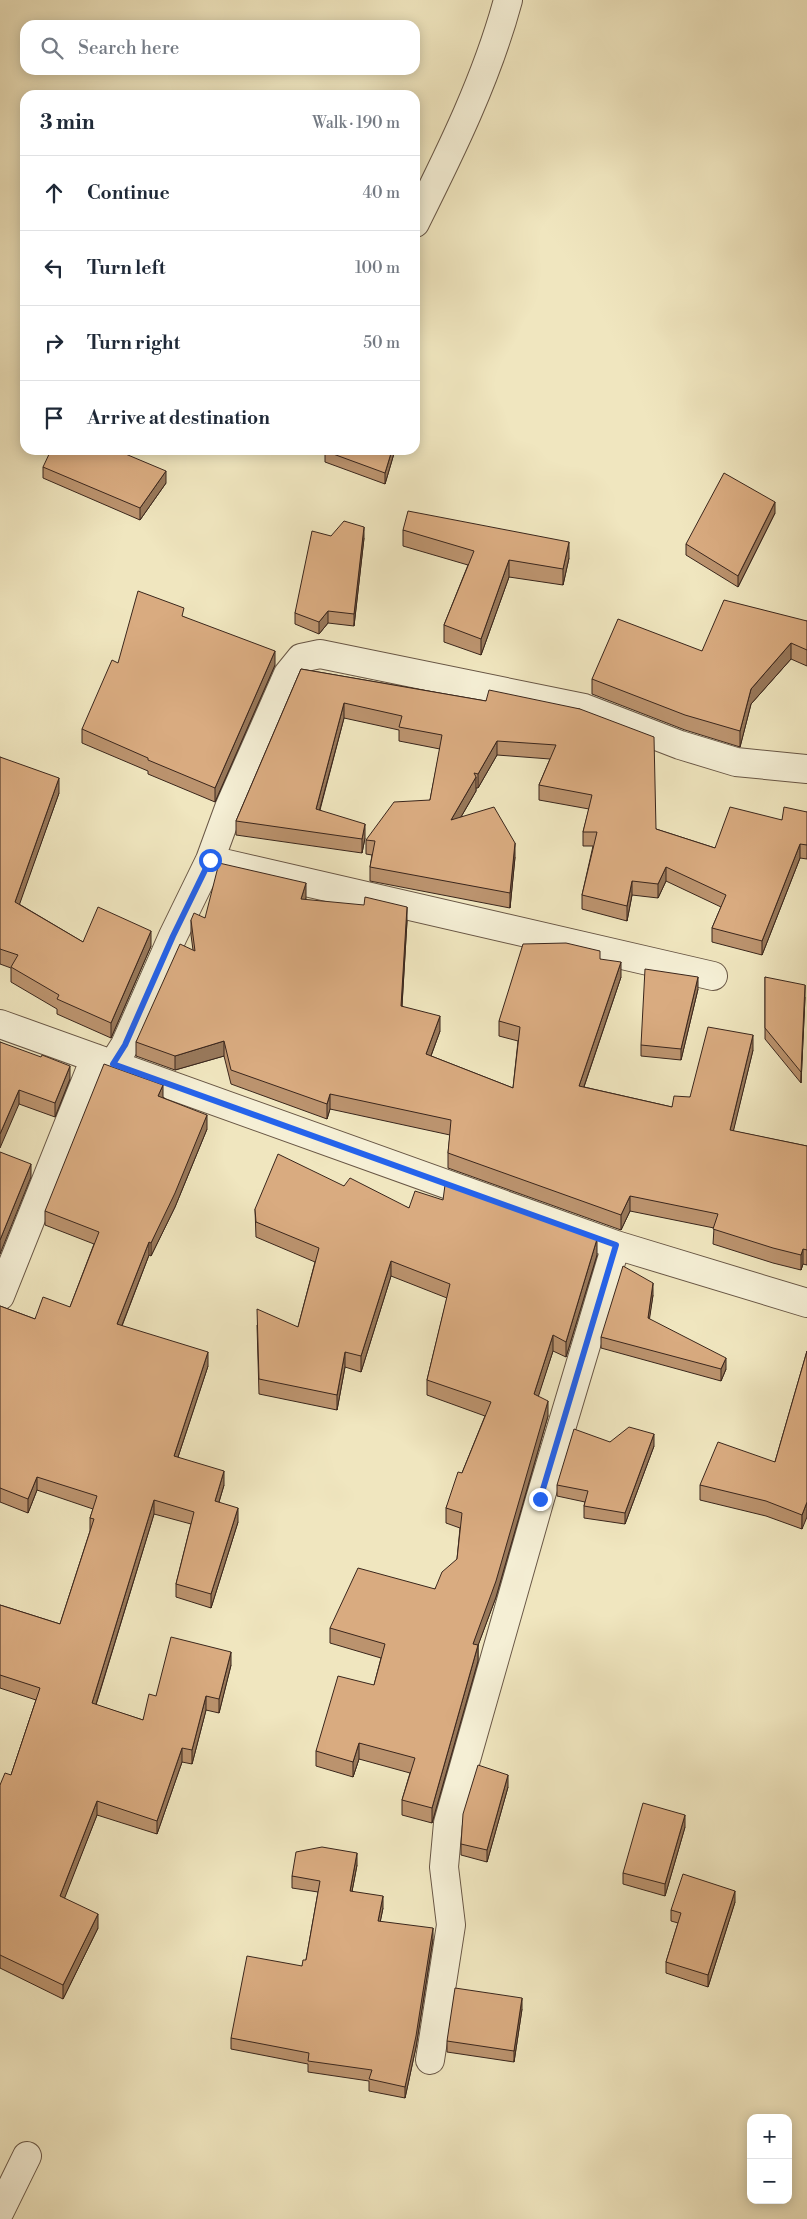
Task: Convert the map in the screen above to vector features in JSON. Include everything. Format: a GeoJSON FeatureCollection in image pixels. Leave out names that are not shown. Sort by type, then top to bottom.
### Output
{"type":"FeatureCollection","features":[{"type":"Feature","properties":{"kind":"street"},"geometry":{"type":"LineString","coordinates":[[420,213],[462,128],[501,24],[508,0]]}},
{"type":"Feature","properties":{"kind":"street"},"geometry":{"type":"LineString","coordinates":[[0,1296],[104,1061],[125,1045],[173,936],[210,860],[230,808],[288,674],[301,658],[320,654],[584,708],[680,746],[736,762],[807,769]]}},
{"type":"Feature","properties":{"kind":"street"},"geometry":{"type":"LineString","coordinates":[[210,860],[713,976]]}},
{"type":"Feature","properties":{"kind":"street"},"geometry":{"type":"LineString","coordinates":[[0,1024],[616,1245],[807,1303]]}},
{"type":"Feature","properties":{"kind":"street"},"geometry":{"type":"LineString","coordinates":[[430,2060],[451,1925],[444,1867],[448,1823],[540,1499],[616,1245]]}},
{"type":"Feature","properties":{"kind":"street"},"geometry":{"type":"LineString","coordinates":[[0,2211],[27,2156]]}},
{"type":"Feature","properties":{"kind":"building"},"geometry":{"type":"Polygon","coordinates":[[[49,455],[128,455],[166,471],[140,508],[43,467],[49,455]]]}},
{"type":"Feature","properties":{"kind":"building"},"geometry":{"type":"Polygon","coordinates":[[[336,455],[390,455],[385,473],[336,455]]]}},
{"type":"Feature","properties":{"kind":"building"},"geometry":{"type":"Polygon","coordinates":[[[724,473],[775,502],[738,576],[686,544],[724,473]]]}},
{"type":"Feature","properties":{"kind":"building"},"geometry":{"type":"Polygon","coordinates":[[[408,511],[569,542],[563,569],[509,560],[481,639],[444,625],[474,551],[403,530],[408,511]]]}},
{"type":"Feature","properties":{"kind":"building"},"geometry":{"type":"Polygon","coordinates":[[[344,521],[364,527],[354,614],[328,611],[319,622],[295,613],[312,531],[331,536],[344,521]]]}},
{"type":"Feature","properties":{"kind":"building"},"geometry":{"type":"Polygon","coordinates":[[[138,591],[184,608],[182,616],[275,651],[215,788],[148,760],[148,758],[82,729],[112,660],[118,663],[138,591]]]}},
{"type":"Feature","properties":{"kind":"building"},"geometry":{"type":"Polygon","coordinates":[[[724,600],[807,621],[807,650],[791,643],[751,689],[740,731],[685,715],[592,679],[618,619],[702,651],[724,600]]]}},
{"type":"Feature","properties":{"kind":"building"},"geometry":{"type":"Polygon","coordinates":[[[301,669],[486,701],[489,690],[580,709],[654,737],[656,829],[715,848],[730,807],[782,820],[784,807],[807,812],[807,845],[800,844],[762,941],[712,928],[726,895],[666,867],[658,884],[632,881],[627,906],[582,895],[597,832],[583,832],[592,795],[539,785],[556,745],[497,741],[478,774],[474,773],[476,777],[451,820],[494,807],[515,843],[510,893],[370,867],[375,841],[366,840],[394,802],[430,800],[442,735],[399,727],[402,716],[344,703],[316,809],[365,824],[362,839],[236,821],[301,669]]]}},
{"type":"Feature","properties":{"kind":"building"},"geometry":{"type":"Polygon","coordinates":[[[0,757],[59,778],[15,902],[83,942],[98,907],[151,931],[111,1023],[57,999],[59,995],[11,967],[18,955],[0,949],[0,757]]]}},
{"type":"Feature","properties":{"kind":"building"},"geometry":{"type":"Polygon","coordinates":[[[219,863],[306,883],[301,899],[364,905],[365,897],[407,907],[401,1006],[440,1016],[426,1054],[513,1088],[520,1027],[499,1021],[523,944],[566,943],[600,951],[600,959],[621,962],[579,1086],[672,1107],[674,1096],[690,1097],[708,1027],[753,1035],[730,1130],[807,1146],[807,1250],[803,1249],[801,1255],[713,1229],[718,1214],[630,1196],[621,1215],[448,1153],[451,1120],[330,1094],[327,1104],[231,1070],[224,1041],[175,1056],[136,1042],[180,944],[195,951],[191,920],[194,913],[205,918],[219,863]]]}},
{"type":"Feature","properties":{"kind":"building"},"geometry":{"type":"Polygon","coordinates":[[[645,969],[698,977],[681,1049],[641,1045],[645,969]]]}},
{"type":"Feature","properties":{"kind":"building"},"geometry":{"type":"Polygon","coordinates":[[[765,977],[805,985],[801,1072],[765,1028],[765,977]]]}},
{"type":"Feature","properties":{"kind":"building"},"geometry":{"type":"Polygon","coordinates":[[[0,1042],[70,1066],[55,1103],[19,1090],[0,1134],[0,1042]]]}},
{"type":"Feature","properties":{"kind":"building"},"geometry":{"type":"Polygon","coordinates":[[[104,1064],[163,1085],[158,1096],[207,1115],[175,1193],[151,1243],[149,1242],[117,1324],[208,1352],[174,1456],[224,1471],[215,1501],[238,1508],[211,1594],[176,1584],[194,1512],[154,1500],[92,1703],[143,1720],[149,1694],[156,1696],[171,1637],[231,1652],[219,1699],[206,1696],[192,1750],[182,1748],[157,1821],[97,1801],[60,1896],[98,1914],[63,1985],[0,1955],[0,1785],[5,1773],[11,1775],[40,1688],[0,1675],[0,1605],[60,1624],[94,1519],[90,1518],[97,1496],[37,1477],[28,1499],[0,1488],[0,1306],[35,1319],[43,1297],[70,1307],[99,1232],[45,1211],[104,1064]]]}},
{"type":"Feature","properties":{"kind":"building"},"geometry":{"type":"Polygon","coordinates":[[[0,1152],[31,1164],[0,1240],[0,1152]]]}},
{"type":"Feature","properties":{"kind":"building"},"geometry":{"type":"Polygon","coordinates":[[[278,1154],[344,1186],[350,1178],[409,1208],[415,1191],[443,1200],[445,1185],[597,1239],[566,1342],[553,1335],[534,1394],[548,1401],[496,1581],[473,1644],[478,1645],[432,1808],[402,1800],[415,1758],[359,1743],[353,1762],[316,1751],[338,1676],[374,1685],[385,1644],[330,1628],[358,1568],[435,1589],[442,1572],[457,1559],[462,1513],[446,1508],[458,1472],[462,1473],[491,1402],[427,1380],[450,1284],[391,1261],[361,1356],[345,1352],[337,1395],[259,1379],[257,1309],[298,1327],[319,1248],[256,1222],[255,1209],[278,1154]]]}},
{"type":"Feature","properties":{"kind":"building"},"geometry":{"type":"Polygon","coordinates":[[[623,1266],[653,1283],[648,1318],[726,1358],[721,1369],[601,1337],[623,1266]]]}},
{"type":"Feature","properties":{"kind":"building"},"geometry":{"type":"Polygon","coordinates":[[[807,1351],[807,1502],[802,1515],[766,1501],[700,1485],[718,1442],[775,1462],[807,1351]]]}},
{"type":"Feature","properties":{"kind":"building"},"geometry":{"type":"Polygon","coordinates":[[[629,1427],[654,1434],[625,1513],[584,1506],[588,1491],[557,1485],[574,1429],[610,1442],[629,1427]]]}},
{"type":"Feature","properties":{"kind":"building"},"geometry":{"type":"Polygon","coordinates":[[[478,1765],[508,1775],[487,1850],[461,1844],[463,1814],[478,1765]]]}},
{"type":"Feature","properties":{"kind":"building"},"geometry":{"type":"Polygon","coordinates":[[[643,1803],[685,1815],[665,1884],[623,1873],[643,1803]]]}},
{"type":"Feature","properties":{"kind":"building"},"geometry":{"type":"Polygon","coordinates":[[[322,1847],[357,1853],[350,1891],[383,1896],[378,1921],[433,1928],[416,2036],[405,2087],[369,2079],[372,2070],[308,2061],[309,2053],[231,2038],[247,1956],[302,1966],[303,1960],[306,1960],[320,1881],[292,1876],[296,1852],[322,1847]]]}},
{"type":"Feature","properties":{"kind":"building"},"geometry":{"type":"Polygon","coordinates":[[[683,1874],[735,1891],[708,1975],[666,1962],[681,1913],[671,1910],[683,1874]]]}},
{"type":"Feature","properties":{"kind":"building"},"geometry":{"type":"Polygon","coordinates":[[[455,1988],[522,1998],[514,2051],[447,2041],[455,1988]]]}},
{"type":"Feature","properties":{"kind":"route"},"geometry":{"type":"LineString","coordinates":[[210,860],[173,936],[125,1045],[113,1064],[616,1245],[540,1499]]}}]}
